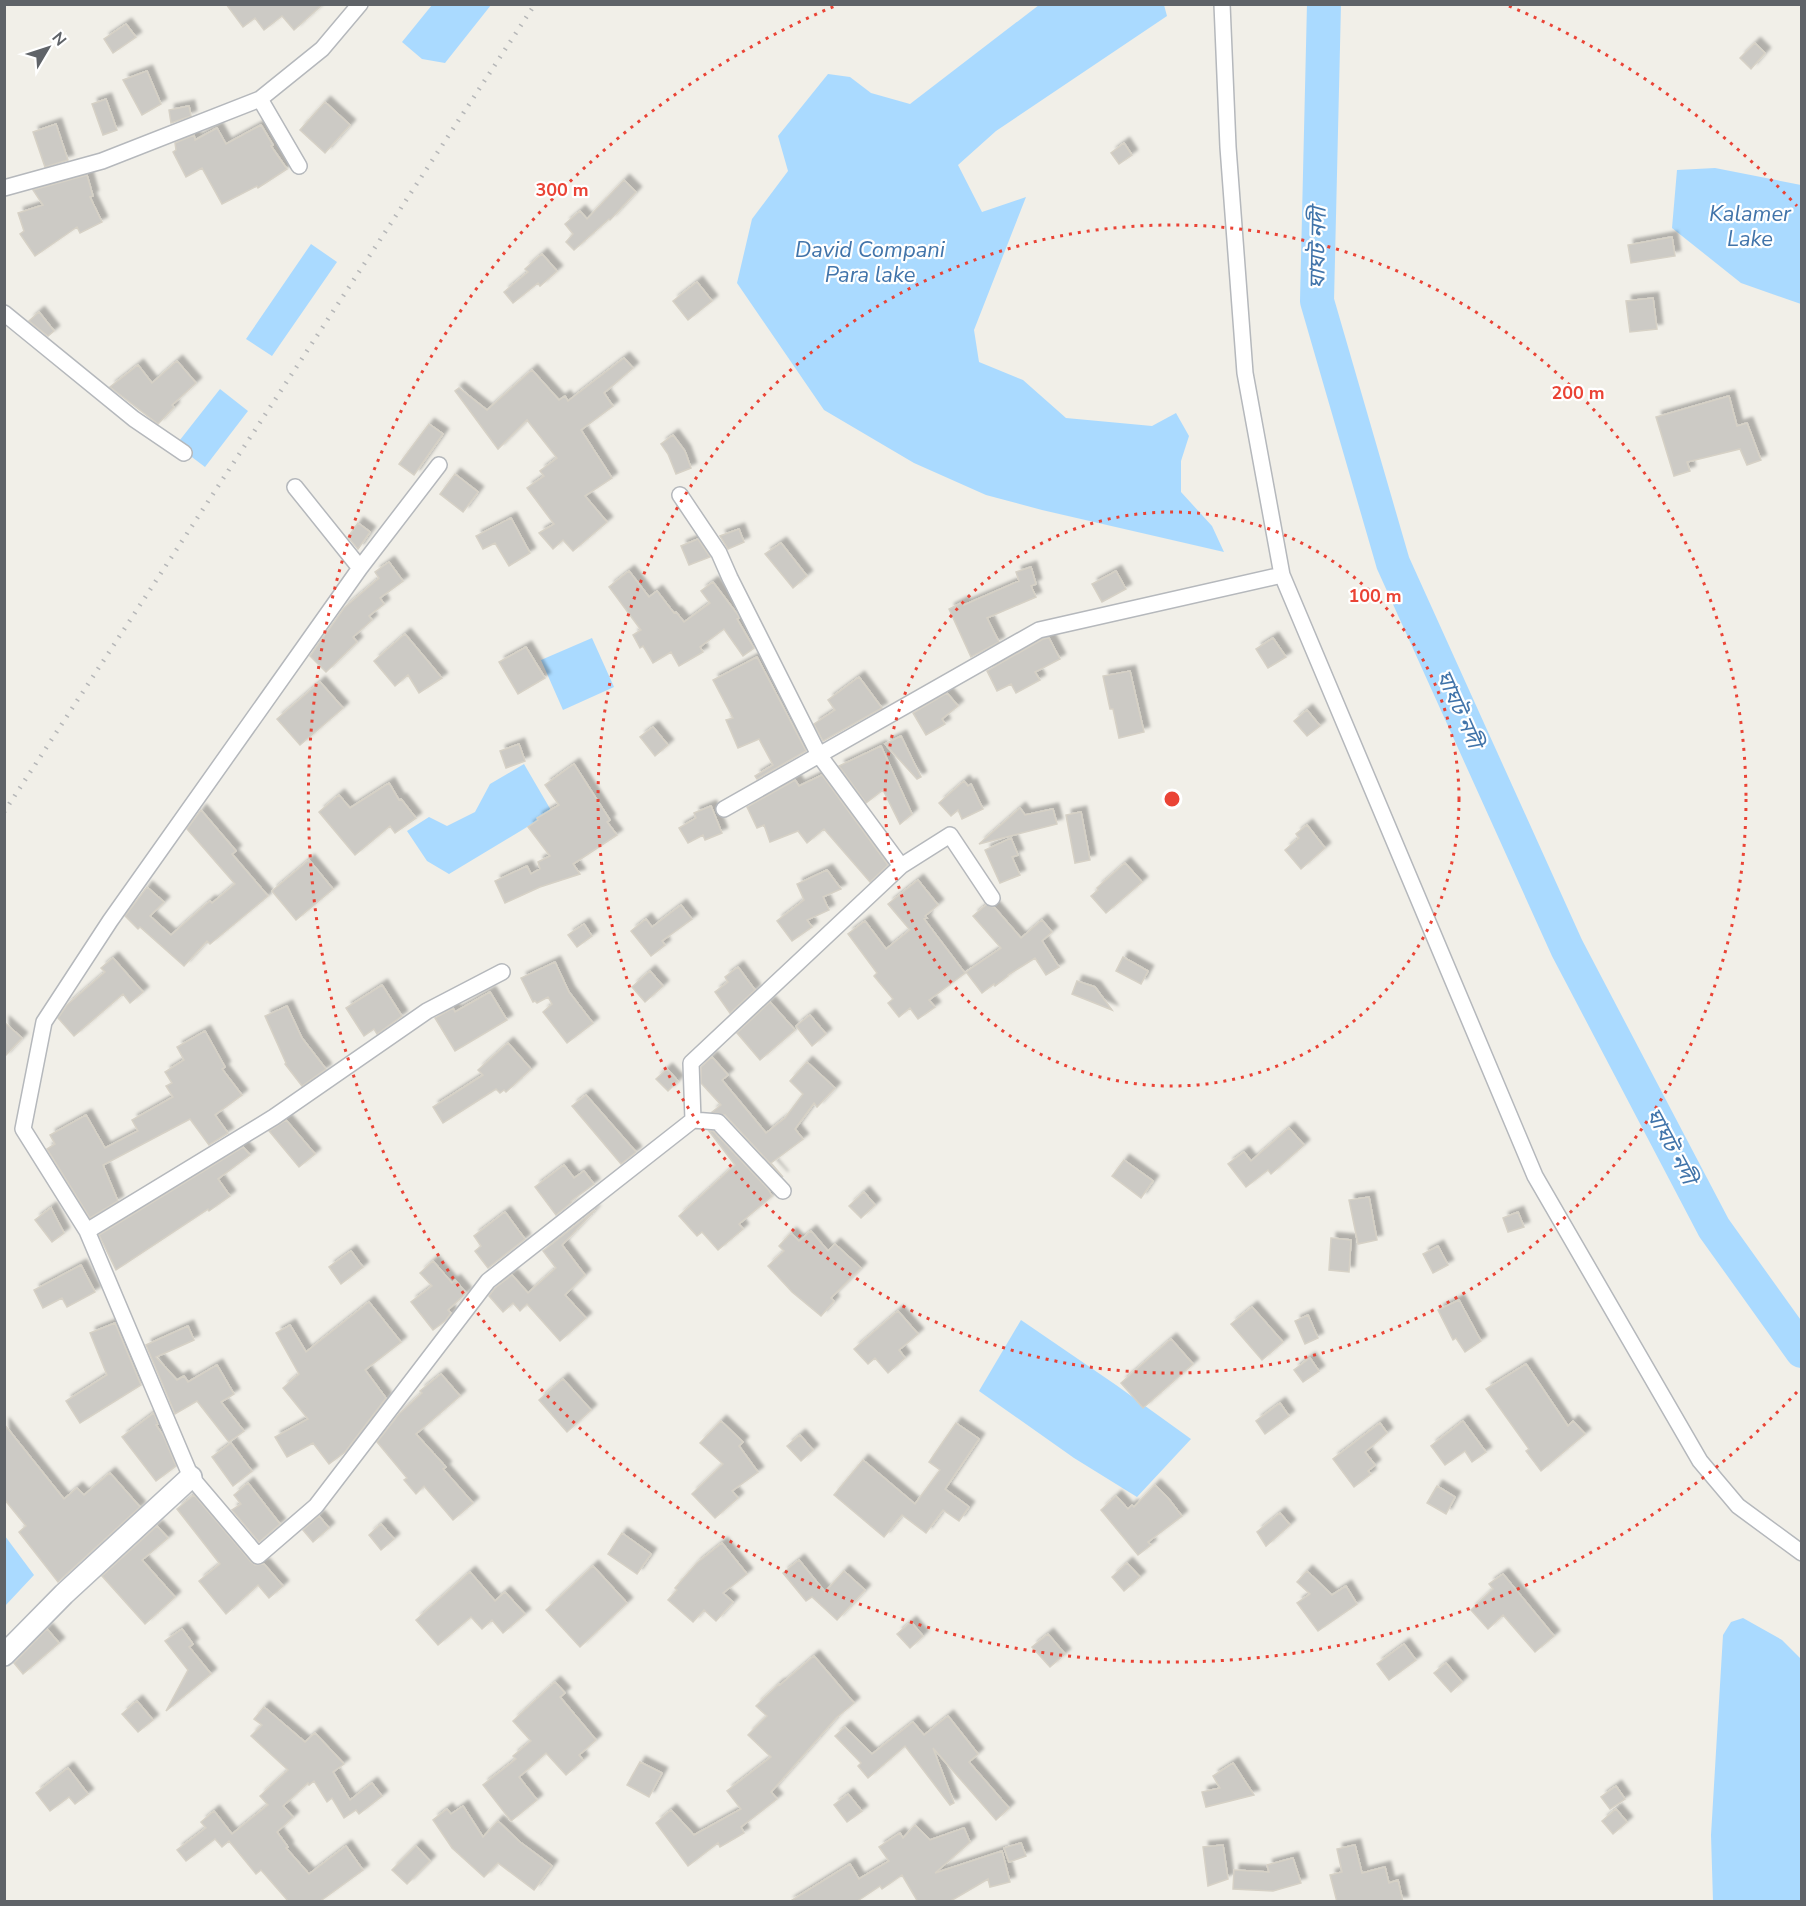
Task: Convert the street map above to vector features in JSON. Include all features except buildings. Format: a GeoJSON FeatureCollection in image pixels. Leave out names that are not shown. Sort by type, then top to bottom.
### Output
{"type":"FeatureCollection","features":[{"type":"Feature","properties":{"kind":"street"},"geometry":{"type":"LineString","coordinates":[[4,188],[102,161],[260,99],[322,49],[360,4]]}},
{"type":"Feature","properties":{"kind":"street"},"geometry":{"type":"LineString","coordinates":[[1222,4],[1228,147],[1245,373],[1282,575],[1534,1176],[1700,1461],[1738,1506],[1802,1553]]}},
{"type":"Feature","properties":{"kind":"street"},"geometry":{"type":"LineString","coordinates":[[260,99],[299,166]]}},
{"type":"Feature","properties":{"kind":"street"},"geometry":{"type":"LineString","coordinates":[[4,314],[134,419],[184,453]]}},
{"type":"Feature","properties":{"kind":"street"},"geometry":{"type":"LineString","coordinates":[[439,465],[360,568],[110,921],[44,1022],[23,1129],[87,1231],[191,1477],[258,1556],[316,1506],[488,1281],[693,1120],[718,1122],[783,1191]]}},
{"type":"Feature","properties":{"kind":"street"},"geometry":{"type":"LineString","coordinates":[[295,487],[360,568]]}},
{"type":"Feature","properties":{"kind":"street"},"geometry":{"type":"LineString","coordinates":[[680,495],[719,553],[819,755],[901,866]]}},
{"type":"Feature","properties":{"kind":"street"},"geometry":{"type":"LineString","coordinates":[[724,809],[1039,630],[1282,575]]}},
{"type":"Feature","properties":{"kind":"street"},"geometry":{"type":"LineString","coordinates":[[693,1120],[691,1063],[901,866],[950,835],[992,898]]}},
{"type":"Feature","properties":{"kind":"street"},"geometry":{"type":"LineString","coordinates":[[87,1231],[274,1117],[427,1011],[502,972]]}},
{"type":"Feature","properties":{"kind":"street"},"geometry":{"type":"LineString","coordinates":[[4,1655],[64,1594],[191,1477]]}},
{"type":"Feature","properties":{"kind":"water"},"geometry":{"type":"Polygon","coordinates":[[[432,5],[491,5],[445,63],[422,59],[402,42],[432,5]]]}},
{"type":"Feature","properties":{"kind":"water","name":"David Compani Para lake"},"geometry":{"type":"Polygon","coordinates":[[[1039,5],[1164,5],[1167,16],[996,131],[958,165],[982,212],[1026,197],[974,330],[979,362],[1023,380],[1066,418],[1152,426],[1176,413],[1189,436],[1181,461],[1181,492],[1212,526],[1224,552],[986,495],[914,463],[824,410],[737,283],[752,219],[788,171],[778,136],[828,74],[850,77],[871,93],[910,104],[1039,5]]]}},
{"type":"Feature","properties":{"kind":"water","name":"Kalamer Lake"},"geometry":{"type":"Polygon","coordinates":[[[1715,168],[1801,185],[1801,304],[1741,283],[1672,228],[1677,170],[1715,168]]]}},
{"type":"Feature","properties":{"kind":"water"},"geometry":{"type":"Polygon","coordinates":[[[311,244],[337,262],[272,356],[246,339],[311,244]]]}},
{"type":"Feature","properties":{"kind":"water"},"geometry":{"type":"Polygon","coordinates":[[[220,389],[248,411],[205,467],[176,445],[220,389]]]}},
{"type":"Feature","properties":{"kind":"water"},"geometry":{"type":"Polygon","coordinates":[[[592,638],[614,687],[563,710],[541,660],[592,638]]]}},
{"type":"Feature","properties":{"kind":"water"},"geometry":{"type":"Polygon","coordinates":[[[524,764],[552,812],[449,874],[427,861],[407,831],[429,817],[447,826],[475,812],[490,784],[524,764]]]}},
{"type":"Feature","properties":{"kind":"water"},"geometry":{"type":"Polygon","coordinates":[[[1021,1320],[1191,1439],[1137,1497],[1074,1458],[979,1391],[1021,1320]]]}},
{"type":"Feature","properties":{"kind":"water"},"geometry":{"type":"Polygon","coordinates":[[[5,1536],[34,1575],[4,1606],[5,1536]]]}},
{"type":"Feature","properties":{"kind":"water"},"geometry":{"type":"Polygon","coordinates":[[[1743,1618],[1782,1640],[1801,1659],[1801,1901],[1713,1901],[1711,1835],[1723,1635],[1731,1622],[1743,1618]]]}},
{"type":"Feature","properties":{"kind":"waterway","name":"ঘাঘট নদী"},"geometry":{"type":"LineString","coordinates":[[1324,4],[1317,301],[1393,563],[1567,948],[1714,1228],[1802,1351]]}},
{"type":"Feature","properties":{"kind":"railway"},"geometry":{"type":"LineString","coordinates":[[4,812],[535,4]]}}]}
